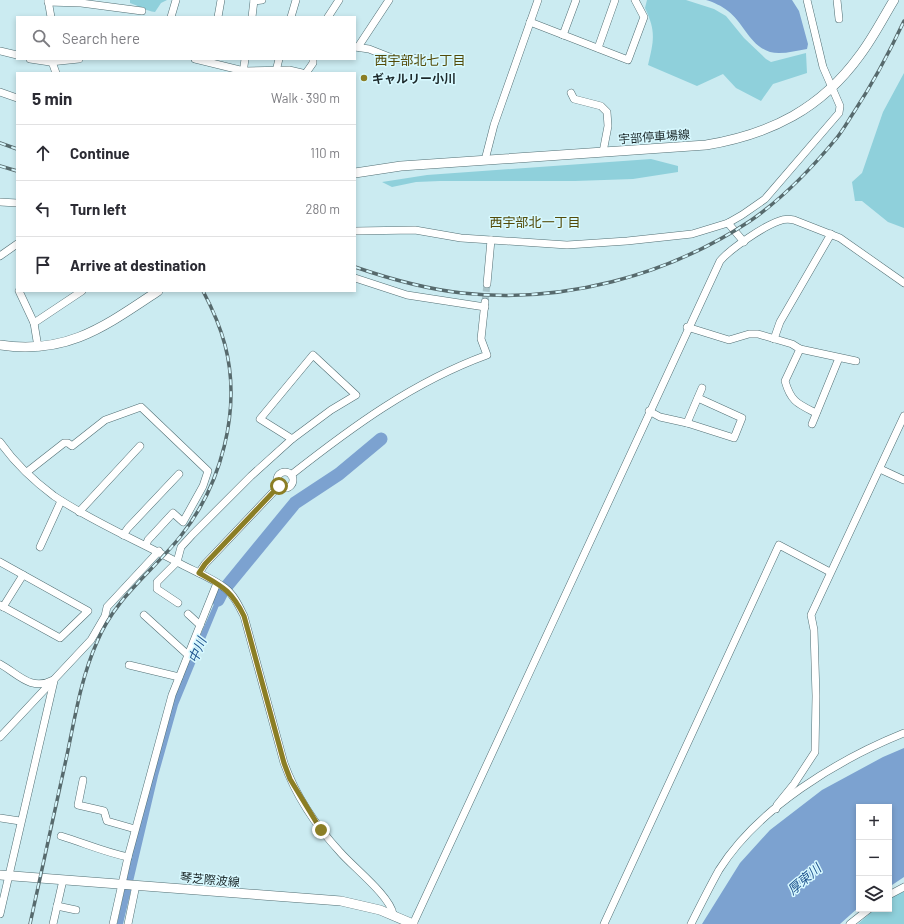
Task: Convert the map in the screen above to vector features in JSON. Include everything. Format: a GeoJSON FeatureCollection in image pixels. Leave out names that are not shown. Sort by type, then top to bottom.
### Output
{"type":"FeatureCollection","features":[{"type":"Feature","properties":{"kind":"main road","name":"宇部停車場線"},"geometry":{"type":"LineString","coordinates":[[356,173],[373,169],[485,160],[706,145],[742,138],[784,122],[818,100],[832,88],[862,54],[894,0]]}},
{"type":"Feature","properties":{"kind":"main road"},"geometry":{"type":"LineString","coordinates":[[0,345],[38,347],[63,343],[91,333],[156,292]]}},
{"type":"Feature","properties":{"kind":"main road","name":"琴芝際波線"},"geometry":{"type":"LineString","coordinates":[[5,876],[341,901],[394,914],[413,924]]}},
{"type":"Feature","properties":{"kind":"street"},"geometry":{"type":"LineString","coordinates":[[171,16],[176,0]]}},
{"type":"Feature","properties":{"kind":"street"},"geometry":{"type":"LineString","coordinates":[[218,16],[221,0]]}},
{"type":"Feature","properties":{"kind":"street"},"geometry":{"type":"LineString","coordinates":[[252,16],[254,0],[262,0]]}},
{"type":"Feature","properties":{"kind":"street"},"geometry":{"type":"LineString","coordinates":[[291,16],[296,0]]}},
{"type":"Feature","properties":{"kind":"street"},"geometry":{"type":"LineString","coordinates":[[329,16],[339,0]]}},
{"type":"Feature","properties":{"kind":"street"},"geometry":{"type":"LineString","coordinates":[[390,0],[356,47],[370,49],[397,60],[421,58]]}},
{"type":"Feature","properties":{"kind":"street"},"geometry":{"type":"LineString","coordinates":[[485,160],[494,124],[538,0]]}},
{"type":"Feature","properties":{"kind":"street"},"geometry":{"type":"LineString","coordinates":[[563,35],[576,0]]}},
{"type":"Feature","properties":{"kind":"street"},"geometry":{"type":"LineString","coordinates":[[598,48],[615,0]]}},
{"type":"Feature","properties":{"kind":"street"},"geometry":{"type":"LineString","coordinates":[[530,22],[628,60],[644,17],[636,0]]}},
{"type":"Feature","properties":{"kind":"street"},"geometry":{"type":"LineString","coordinates":[[356,231],[415,230],[461,238],[567,245],[627,241],[692,234],[728,223],[754,208],[772,192],[839,113],[840,106],[823,68],[807,0]]}},
{"type":"Feature","properties":{"kind":"street"},"geometry":{"type":"LineString","coordinates":[[836,0],[839,19]]}},
{"type":"Feature","properties":{"kind":"street"},"geometry":{"type":"LineString","coordinates":[[51,16],[48,1],[105,3],[142,11]]}},
{"type":"Feature","properties":{"kind":"street"},"geometry":{"type":"LineString","coordinates":[[0,50],[16,55]]}},
{"type":"Feature","properties":{"kind":"street"},"geometry":{"type":"LineString","coordinates":[[51,60],[56,72]]}},
{"type":"Feature","properties":{"kind":"street"},"geometry":{"type":"LineString","coordinates":[[204,60],[244,72],[300,72]]}},
{"type":"Feature","properties":{"kind":"street"},"geometry":{"type":"LineString","coordinates":[[244,72],[246,60]]}},
{"type":"Feature","properties":{"kind":"street"},"geometry":{"type":"LineString","coordinates":[[276,71],[279,60]]}},
{"type":"Feature","properties":{"kind":"street"},"geometry":{"type":"LineString","coordinates":[[307,72],[313,61]]}},
{"type":"Feature","properties":{"kind":"street"},"geometry":{"type":"LineString","coordinates":[[0,92],[16,98]]}},
{"type":"Feature","properties":{"kind":"street"},"geometry":{"type":"LineString","coordinates":[[570,93],[574,99],[601,106],[607,112],[608,126],[603,152]]}},
{"type":"Feature","properties":{"kind":"street"},"geometry":{"type":"LineString","coordinates":[[0,202],[16,203]]}},
{"type":"Feature","properties":{"kind":"street"},"geometry":{"type":"LineString","coordinates":[[413,924],[649,411],[720,261],[744,242],[774,223],[787,219],[801,222],[840,238],[904,283]]}},
{"type":"Feature","properties":{"kind":"street"},"geometry":{"type":"LineString","coordinates":[[728,223],[744,242]]}},
{"type":"Feature","properties":{"kind":"street"},"geometry":{"type":"LineString","coordinates":[[774,339],[780,322],[831,234]]}},
{"type":"Feature","properties":{"kind":"street"},"geometry":{"type":"LineString","coordinates":[[487,284],[491,240]]}},
{"type":"Feature","properties":{"kind":"street"},"geometry":{"type":"LineString","coordinates":[[0,256],[16,245]]}},
{"type":"Feature","properties":{"kind":"street"},"geometry":{"type":"LineString","coordinates":[[199,573],[205,564],[279,486],[283,488],[292,484],[291,475],[351,428],[406,393],[454,367],[487,355],[481,339],[485,304],[407,295],[356,278]]}},
{"type":"Feature","properties":{"kind":"street"},"geometry":{"type":"LineString","coordinates":[[19,292],[34,323],[38,347]]}},
{"type":"Feature","properties":{"kind":"street"},"geometry":{"type":"LineString","coordinates":[[34,323],[80,292]]}},
{"type":"Feature","properties":{"kind":"street"},"geometry":{"type":"LineString","coordinates":[[688,327],[729,340],[749,334],[758,334],[792,344],[800,349],[856,361]]}},
{"type":"Feature","properties":{"kind":"street"},"geometry":{"type":"LineString","coordinates":[[800,349],[785,381],[792,399],[796,404],[816,413]]}},
{"type":"Feature","properties":{"kind":"street"},"geometry":{"type":"LineString","coordinates":[[178,603],[157,588],[157,582],[177,562],[181,547],[239,487],[292,439],[331,410],[356,395],[313,356],[260,419],[292,439]]}},
{"type":"Feature","properties":{"kind":"street"},"geometry":{"type":"LineString","coordinates":[[812,424],[839,358]]}},
{"type":"Feature","properties":{"kind":"street"},"geometry":{"type":"LineString","coordinates":[[687,423],[702,388]]}},
{"type":"Feature","properties":{"kind":"street"},"geometry":{"type":"LineString","coordinates":[[649,411],[660,417],[687,423],[734,438],[742,418],[698,398]]}},
{"type":"Feature","properties":{"kind":"street"},"geometry":{"type":"LineString","coordinates":[[27,472],[64,443],[68,443],[72,446],[105,420],[141,407],[208,471],[203,486],[183,522],[173,513],[148,540],[146,545]]}},
{"type":"Feature","properties":{"kind":"street"},"geometry":{"type":"LineString","coordinates":[[776,809],[777,805],[794,784],[815,752],[816,696],[814,630],[811,615],[904,416]]}},
{"type":"Feature","properties":{"kind":"street"},"geometry":{"type":"LineString","coordinates":[[0,442],[7,452],[44,489],[61,501],[123,535],[159,551],[217,583],[232,595],[244,616],[284,763],[290,779],[321,830],[339,852],[389,903],[394,914]]}},
{"type":"Feature","properties":{"kind":"street"},"geometry":{"type":"LineString","coordinates":[[79,512],[140,446]]}},
{"type":"Feature","properties":{"kind":"street"},"geometry":{"type":"LineString","coordinates":[[880,469],[904,480]]}},
{"type":"Feature","properties":{"kind":"street"},"geometry":{"type":"LineString","coordinates":[[123,535],[179,474]]}},
{"type":"Feature","properties":{"kind":"street"},"geometry":{"type":"LineString","coordinates":[[40,547],[61,501]]}},
{"type":"Feature","properties":{"kind":"street"},"geometry":{"type":"LineString","coordinates":[[604,924],[779,545],[830,572]]}},
{"type":"Feature","properties":{"kind":"street"},"geometry":{"type":"LineString","coordinates":[[0,737],[54,678],[92,640],[105,616],[107,607],[159,551]]}},
{"type":"Feature","properties":{"kind":"street"},"geometry":{"type":"LineString","coordinates":[[0,562],[88,611],[60,638],[2,606],[23,575]]}},
{"type":"Feature","properties":{"kind":"street"},"geometry":{"type":"LineString","coordinates":[[113,924],[128,856],[166,713],[217,583]]}},
{"type":"Feature","properties":{"kind":"street"},"geometry":{"type":"LineString","coordinates":[[188,614],[200,625]]}},
{"type":"Feature","properties":{"kind":"street"},"geometry":{"type":"LineString","coordinates":[[144,615],[188,655]]}},
{"type":"Feature","properties":{"kind":"street"},"geometry":{"type":"LineString","coordinates":[[0,664],[26,683],[47,683],[54,678]]}},
{"type":"Feature","properties":{"kind":"street"},"geometry":{"type":"LineString","coordinates":[[129,665],[179,677]]}},
{"type":"Feature","properties":{"kind":"street"},"geometry":{"type":"LineString","coordinates":[[0,914],[5,876],[20,821],[54,678]]}},
{"type":"Feature","properties":{"kind":"street"},"geometry":{"type":"LineString","coordinates":[[691,924],[723,865],[756,826],[776,809],[826,773],[904,733]]}},
{"type":"Feature","properties":{"kind":"street"},"geometry":{"type":"LineString","coordinates":[[83,780],[78,805],[104,811],[107,821],[135,829]]}},
{"type":"Feature","properties":{"kind":"street"},"geometry":{"type":"LineString","coordinates":[[0,818],[20,821]]}},
{"type":"Feature","properties":{"kind":"street"},"geometry":{"type":"LineString","coordinates":[[61,836],[91,845],[104,852],[128,856]]}},
{"type":"Feature","properties":{"kind":"street"},"geometry":{"type":"LineString","coordinates":[[53,924],[63,880]]}},
{"type":"Feature","properties":{"kind":"street"},"geometry":{"type":"LineString","coordinates":[[128,924],[135,885]]}},
{"type":"Feature","properties":{"kind":"street"},"geometry":{"type":"LineString","coordinates":[[892,893],[904,887]]}},
{"type":"Feature","properties":{"kind":"street"},"geometry":{"type":"LineString","coordinates":[[57,906],[76,910]]}},
{"type":"Feature","properties":{"kind":"street"},"geometry":{"type":"LineString","coordinates":[[850,924],[865,912]]}},
{"type":"Feature","properties":{"kind":"shaded area"},"geometry":{"type":"Polygon","coordinates":[[[130,0],[167,0],[161,3],[155,12],[130,3],[130,0]]]}},
{"type":"Feature","properties":{"kind":"shaded area"},"geometry":{"type":"Polygon","coordinates":[[[647,0],[686,0],[714,9],[726,16],[744,38],[771,62],[806,53],[807,73],[773,84],[761,101],[736,88],[723,74],[697,86],[648,65],[652,49],[653,36],[649,16],[645,8],[647,0]]]}},
{"type":"Feature","properties":{"kind":"shaded area"},"geometry":{"type":"Polygon","coordinates":[[[904,73],[904,228],[888,222],[862,201],[855,201],[852,182],[862,173],[883,112],[904,73]]]}},
{"type":"Feature","properties":{"kind":"shaded area"},"geometry":{"type":"Polygon","coordinates":[[[651,159],[678,166],[678,172],[633,179],[575,181],[440,181],[416,182],[392,187],[382,182],[427,175],[651,159]]]}},
{"type":"Feature","properties":{"kind":"shaded area"},"geometry":{"type":"Polygon","coordinates":[[[904,887],[904,924],[858,924],[872,912],[892,912],[892,895],[904,887]]]}},
{"type":"Feature","properties":{"kind":"water"},"geometry":{"type":"Polygon","coordinates":[[[706,0],[792,0],[799,11],[808,44],[807,49],[779,53],[770,52],[763,49],[757,45],[728,11],[717,4],[706,0]]]}},
{"type":"Feature","properties":{"kind":"water"},"geometry":{"type":"Polygon","coordinates":[[[220,590],[225,591],[178,705],[158,776],[123,924],[117,924],[142,811],[165,727],[185,671],[220,590]]]}},
{"type":"Feature","properties":{"kind":"water","name":"厚東川"},"geometry":{"type":"Polygon","coordinates":[[[904,748],[904,877],[892,885],[892,804],[856,804],[856,910],[840,924],[702,924],[740,863],[770,830],[822,790],[883,757],[904,748]]]}},
{"type":"Feature","properties":{"kind":"waterway","name":"中川"},"geometry":{"type":"LineString","coordinates":[[218,600],[222,592],[295,503],[339,474],[381,439]]}},
{"type":"Feature","properties":{"kind":"tunnel"},"geometry":{"type":"LineString","coordinates":[[485,302],[487,284]]}},
{"type":"Feature","properties":{"kind":"railway"},"geometry":{"type":"LineString","coordinates":[[356,267],[422,286],[462,293],[499,295],[537,294],[575,290],[612,282],[649,271],[684,257],[718,240],[750,221],[785,193],[816,162],[840,134],[861,101],[893,45],[904,21]]}},
{"type":"Feature","properties":{"kind":"railway"},"geometry":{"type":"LineString","coordinates":[[0,143],[16,149]]}},
{"type":"Feature","properties":{"kind":"railway"},"geometry":{"type":"LineString","coordinates":[[0,166],[16,171]]}},
{"type":"Feature","properties":{"kind":"railway"},"geometry":{"type":"LineString","coordinates":[[30,924],[79,698],[91,656],[113,612],[134,586],[169,550],[194,517],[207,495],[217,471],[224,446],[229,421],[231,395],[230,370],[221,331],[204,292]]}},
{"type":"Feature","properties":{"kind":"place","name":"ギャルリー小川"},"geometry":{"type":"Point","coordinates":[364,78]}},
{"type":"Feature","properties":{"kind":"district","name":"西宇部北七丁目"},"geometry":{"type":"Point","coordinates":[420,60]}},
{"type":"Feature","properties":{"kind":"district","name":"西宇部北一丁目"},"geometry":{"type":"Point","coordinates":[535,222]}},
{"type":"Feature","properties":{"kind":"route"},"geometry":{"type":"LineString","coordinates":[[279,486],[205,564],[199,573],[225,588],[232,595],[244,616],[284,763],[298,794],[321,830]]}}]}
